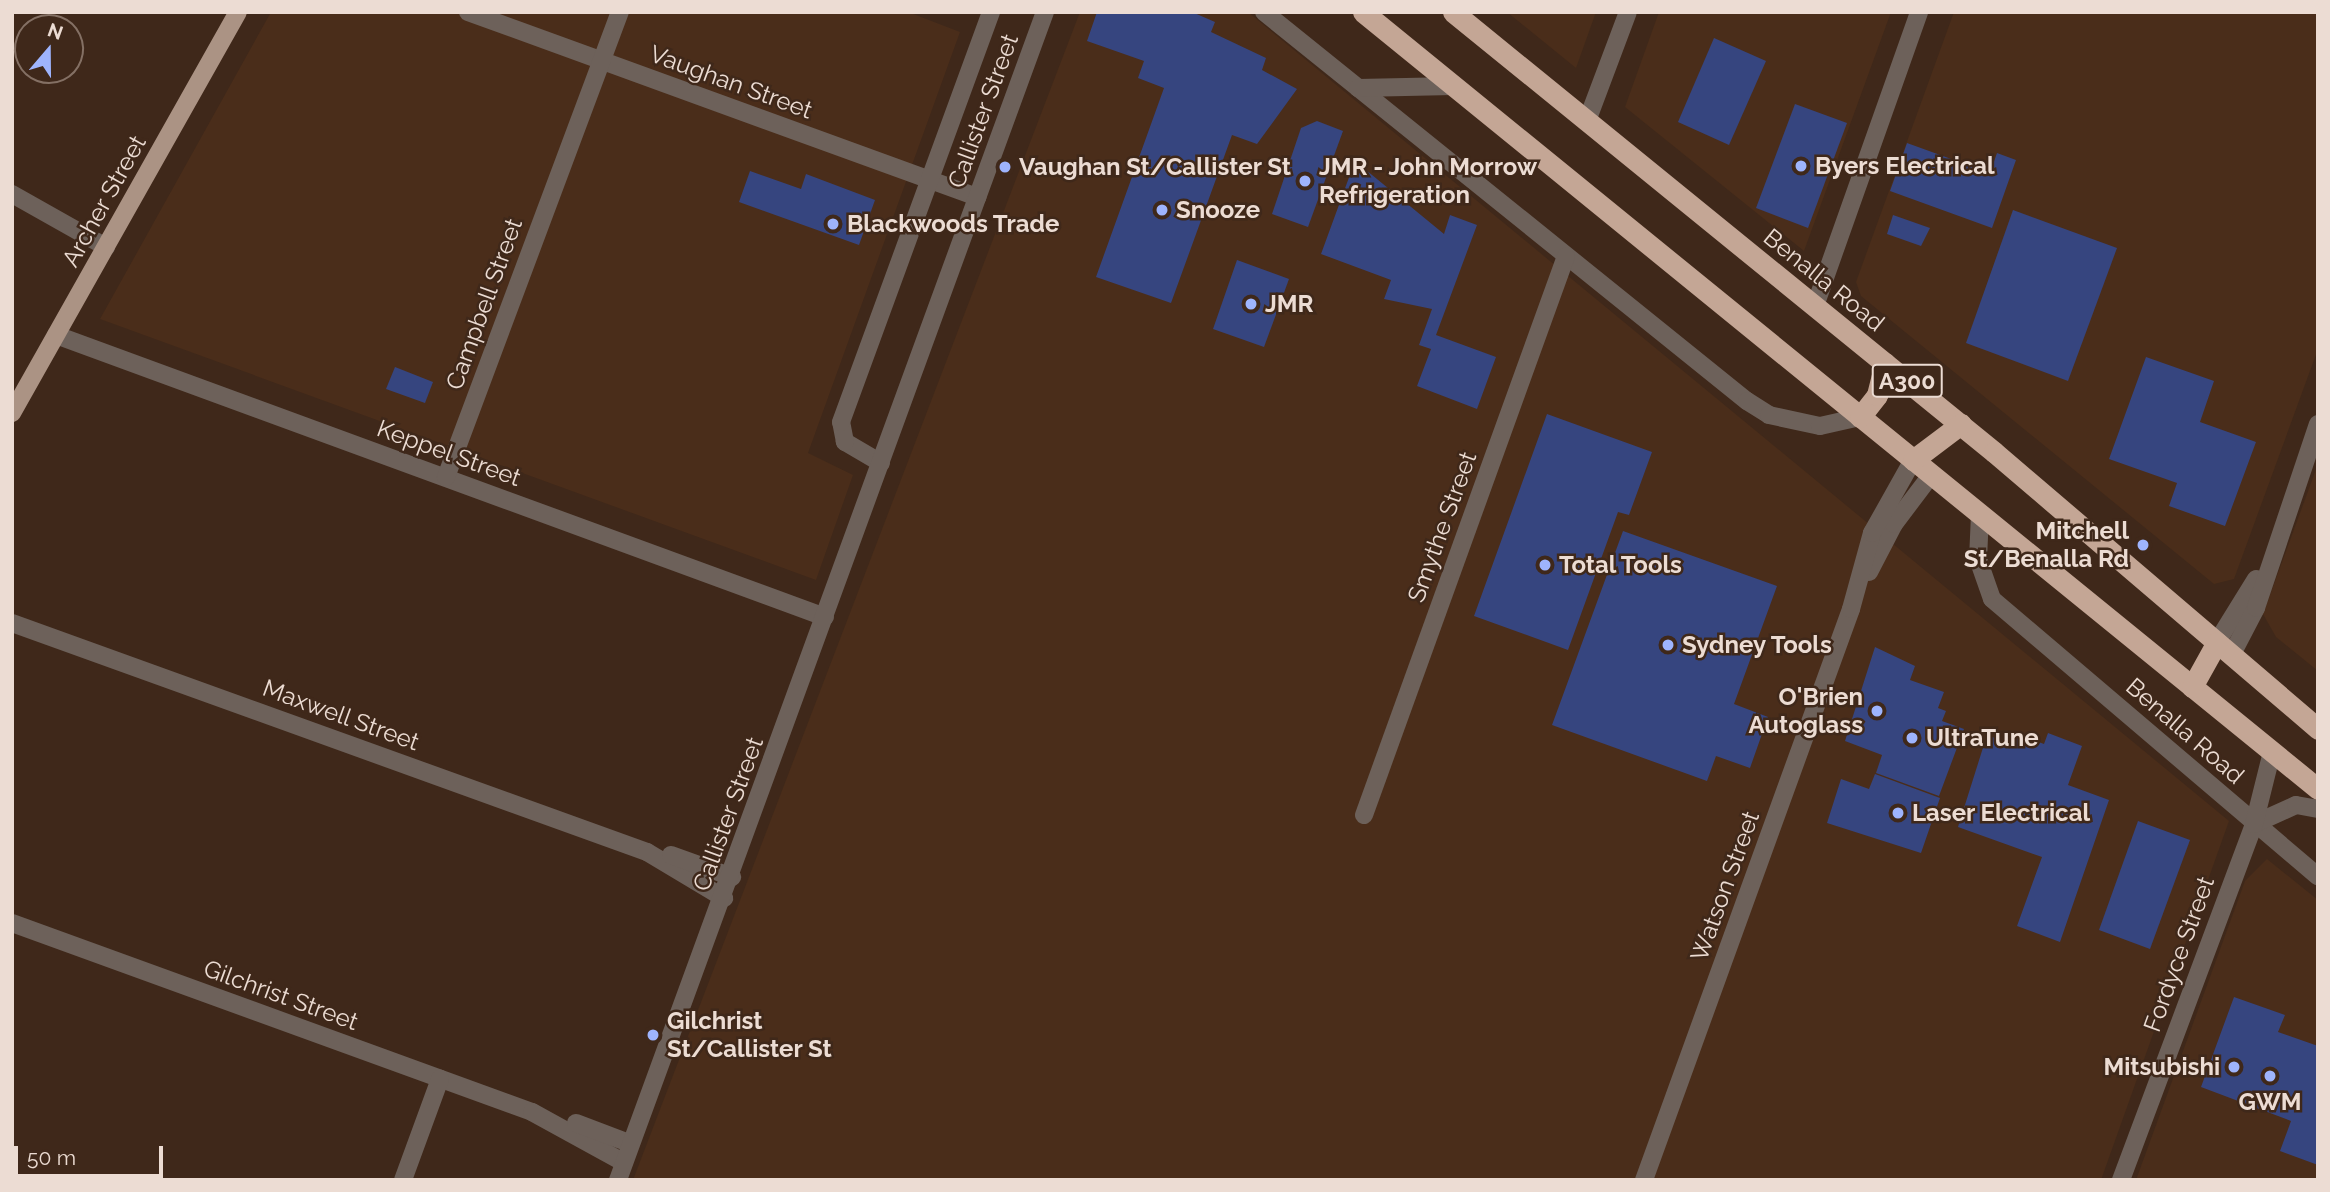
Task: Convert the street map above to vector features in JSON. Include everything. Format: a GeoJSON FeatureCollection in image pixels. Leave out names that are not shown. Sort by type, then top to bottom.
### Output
{"type":"FeatureCollection","features":[{"type":"Feature","properties":{"kind":"highway","name":"Benalla Road"},"geometry":{"type":"LineString","coordinates":[[1363,12],[2318,789]]}},
{"type":"Feature","properties":{"kind":"highway","name":"Benalla Road"},"geometry":{"type":"LineString","coordinates":[[1453,12],[1961,424],[2318,729]]}},
{"type":"Feature","properties":{"kind":"highway"},"geometry":{"type":"LineString","coordinates":[[1860,417],[1877,395],[1885,363]]}},
{"type":"Feature","properties":{"kind":"highway"},"geometry":{"type":"LineString","coordinates":[[1913,460],[1961,424]]}},
{"type":"Feature","properties":{"kind":"highway"},"geometry":{"type":"LineString","coordinates":[[1931,475],[1961,424]]}},
{"type":"Feature","properties":{"kind":"highway"},"geometry":{"type":"LineString","coordinates":[[2192,687],[2224,648]]}},
{"type":"Feature","properties":{"kind":"main road","name":"Archer Street"},"geometry":{"type":"LineString","coordinates":[[12,413],[238,12]]}},
{"type":"Feature","properties":{"kind":"street","name":"Vaughan Street"},"geometry":{"type":"LineString","coordinates":[[468,12],[977,197]]}},
{"type":"Feature","properties":{"kind":"street","name":"Campbell Street"},"geometry":{"type":"LineString","coordinates":[[446,477],[568,147],[613,12]]}},
{"type":"Feature","properties":{"kind":"street","name":"Campbell Street"},"geometry":{"type":"LineString","coordinates":[[599,60],[620,12]]}},
{"type":"Feature","properties":{"kind":"street","name":"Callister Street"},"geometry":{"type":"LineString","coordinates":[[881,463],[845,442],[841,422],[990,12]]}},
{"type":"Feature","properties":{"kind":"street","name":"Callister Street"},"geometry":{"type":"LineString","coordinates":[[621,1171],[629,1143],[732,877],[1045,12]]}},
{"type":"Feature","properties":{"kind":"street"},"geometry":{"type":"LineString","coordinates":[[1264,12],[1566,256],[1769,415],[1829,426],[1860,417]]}},
{"type":"Feature","properties":{"kind":"street"},"geometry":{"type":"LineString","coordinates":[[1587,121],[1628,12]]}},
{"type":"Feature","properties":{"kind":"street"},"geometry":{"type":"LineString","coordinates":[[1815,306],[1919,12]]}},
{"type":"Feature","properties":{"kind":"street"},"geometry":{"type":"LineString","coordinates":[[1358,89],[1453,86]]}},
{"type":"Feature","properties":{"kind":"street"},"geometry":{"type":"LineString","coordinates":[[12,194],[106,247]]}},
{"type":"Feature","properties":{"kind":"street","name":"Smythe Street"},"geometry":{"type":"LineString","coordinates":[[1364,815],[1566,256]]}},
{"type":"Feature","properties":{"kind":"street","name":"Keppel Street"},"geometry":{"type":"LineString","coordinates":[[56,335],[825,617]]}},
{"type":"Feature","properties":{"kind":"street"},"geometry":{"type":"LineString","coordinates":[[2224,648],[2274,545],[2318,424]]}},
{"type":"Feature","properties":{"kind":"street","name":"Watson Street"},"geometry":{"type":"LineString","coordinates":[[1852,610],[1871,533],[1913,460]]}},
{"type":"Feature","properties":{"kind":"street","name":"Watson Street"},"geometry":{"type":"LineString","coordinates":[[1644,1180],[1852,610],[1894,524],[1931,475]]}},
{"type":"Feature","properties":{"kind":"street","name":"Benalla Road"},"geometry":{"type":"LineString","coordinates":[[1980,514],[1978,559],[1992,599],[2318,876]]}},
{"type":"Feature","properties":{"kind":"street","name":"Maxwell Street"},"geometry":{"type":"LineString","coordinates":[[14,623],[647,852],[732,877]]}},
{"type":"Feature","properties":{"kind":"street","name":"Fordyce Street"},"geometry":{"type":"LineString","coordinates":[[2121,1180],[2254,824],[2273,752]]}},
{"type":"Feature","properties":{"kind":"street"},"geometry":{"type":"LineString","coordinates":[[2254,824],[2297,806],[2318,810]]}},
{"type":"Feature","properties":{"kind":"street","name":"Maxwell Street"},"geometry":{"type":"LineString","coordinates":[[647,852],[724,898]]}},
{"type":"Feature","properties":{"kind":"street","name":"Gilchrist Street"},"geometry":{"type":"LineString","coordinates":[[12,923],[532,1112],[629,1143]]}},
{"type":"Feature","properties":{"kind":"street"},"geometry":{"type":"LineString","coordinates":[[402,1180],[440,1079]]}},
{"type":"Feature","properties":{"kind":"street","name":"Gilchrist Street"},"geometry":{"type":"LineString","coordinates":[[532,1112],[621,1171]]}},
{"type":"Feature","properties":{"kind":"shaded area"},"geometry":{"type":"Polygon","coordinates":[[[271,12],[908,12],[960,32],[808,453],[853,475],[816,580],[100,319],[271,12]]]}},
{"type":"Feature","properties":{"kind":"shaded area"},"geometry":{"type":"Polygon","coordinates":[[[1080,12],[1248,12],[2229,821],[2101,1180],[633,1180],[1080,12]]]}},
{"type":"Feature","properties":{"kind":"shaded area"},"geometry":{"type":"Polygon","coordinates":[[[1507,12],[1596,12],[1576,68],[1507,12]]]}},
{"type":"Feature","properties":{"kind":"shaded area"},"geometry":{"type":"Polygon","coordinates":[[[1659,12],[1891,12],[1804,251],[1625,107],[1659,12]]]}},
{"type":"Feature","properties":{"kind":"shaded area"},"geometry":{"type":"Polygon","coordinates":[[[1954,12],[2318,12],[2318,349],[2234,579],[2214,584],[1861,296],[1856,282],[1954,12]]]}},
{"type":"Feature","properties":{"kind":"shaded area"},"geometry":{"type":"Polygon","coordinates":[[[2318,464],[2318,671],[2276,637],[2263,614],[2318,464]]]}},
{"type":"Feature","properties":{"kind":"shaded area"},"geometry":{"type":"Polygon","coordinates":[[[2267,859],[2318,900],[2318,1180],[2136,1180],[2245,881],[2267,859]]]}},
{"type":"Feature","properties":{"kind":"building","name":"Snooze"},"geometry":{"type":"Polygon","coordinates":[[[1097,12],[1192,12],[1215,22],[1211,32],[1266,58],[1262,70],[1297,89],[1257,144],[1232,135],[1171,303],[1096,277],[1164,88],[1138,78],[1144,61],[1087,41],[1097,12]]]}},
{"type":"Feature","properties":{"kind":"building"},"geometry":{"type":"Polygon","coordinates":[[[1714,38],[1766,61],[1729,145],[1678,122],[1714,38]]]}},
{"type":"Feature","properties":{"kind":"building","name":"Byers Electrical"},"geometry":{"type":"Polygon","coordinates":[[[1795,104],[1847,123],[1808,228],[1756,208],[1795,104]]]}},
{"type":"Feature","properties":{"kind":"building","name":"JMR - John Morrow Refrigeration"},"geometry":{"type":"Polygon","coordinates":[[[1317,121],[1343,131],[1308,227],[1272,214],[1301,128],[1317,121]]]}},
{"type":"Feature","properties":{"kind":"building"},"geometry":{"type":"Polygon","coordinates":[[[1907,143],[1990,173],[1997,153],[2016,160],[1992,228],[1890,191],[1907,143]]]}},
{"type":"Feature","properties":{"kind":"building"},"geometry":{"type":"Polygon","coordinates":[[[1355,161],[1444,234],[1450,215],[1477,225],[1436,335],[1496,357],[1477,409],[1417,386],[1431,349],[1419,345],[1432,309],[1384,299],[1391,280],[1321,254],[1355,161]]]}},
{"type":"Feature","properties":{"kind":"building","name":"Blackwoods Trade"},"geometry":{"type":"Polygon","coordinates":[[[750,171],[801,189],[806,174],[875,200],[859,245],[739,202],[750,171]]]}},
{"type":"Feature","properties":{"kind":"building"},"geometry":{"type":"Polygon","coordinates":[[[2013,210],[2117,248],[2068,381],[1966,343],[2013,210]]]}},
{"type":"Feature","properties":{"kind":"building"},"geometry":{"type":"Polygon","coordinates":[[[1893,215],[1930,228],[1921,246],[1887,234],[1893,215]]]}},
{"type":"Feature","properties":{"kind":"building","name":"JMR"},"geometry":{"type":"Polygon","coordinates":[[[1237,260],[1289,279],[1264,347],[1213,329],[1237,260]]]}},
{"type":"Feature","properties":{"kind":"building"},"geometry":{"type":"Polygon","coordinates":[[[2146,357],[2214,381],[2200,422],[2256,442],[2225,526],[2169,506],[2177,483],[2109,459],[2146,357]]]}},
{"type":"Feature","properties":{"kind":"building"},"geometry":{"type":"Polygon","coordinates":[[[395,367],[433,382],[425,403],[386,389],[395,367]]]}},
{"type":"Feature","properties":{"kind":"building","name":"Total Tools"},"geometry":{"type":"Polygon","coordinates":[[[1547,414],[1652,452],[1629,515],[1618,512],[1568,650],[1474,616],[1547,414]]]}},
{"type":"Feature","properties":{"kind":"building","name":"Sydney Tools"},"geometry":{"type":"Polygon","coordinates":[[[1623,531],[1777,586],[1734,704],[1768,717],[1750,768],[1716,756],[1707,781],[1552,725],[1623,531]]]}},
{"type":"Feature","properties":{"kind":"building"},"geometry":{"type":"Polygon","coordinates":[[[1875,647],[1915,666],[1910,680],[1944,692],[1938,708],[1946,711],[1942,721],[1964,729],[1939,796],[1876,773],[1882,755],[1845,741],[1875,647]]]}},
{"type":"Feature","properties":{"kind":"building"},"geometry":{"type":"Polygon","coordinates":[[[2048,733],[2082,746],[2068,785],[2109,800],[2060,942],[2017,926],[2042,857],[1958,827],[1987,735],[2014,745],[2018,734],[2044,744],[2048,733]]]}},
{"type":"Feature","properties":{"kind":"building","name":"Laser Electrical"},"geometry":{"type":"Polygon","coordinates":[[[1875,774],[1940,798],[1921,853],[1827,823],[1841,779],[1869,789],[1875,774]]]}},
{"type":"Feature","properties":{"kind":"building"},"geometry":{"type":"Polygon","coordinates":[[[2138,821],[2190,840],[2150,949],[2099,930],[2138,821]]]}},
{"type":"Feature","properties":{"kind":"building"},"geometry":{"type":"Polygon","coordinates":[[[2234,997],[2285,1015],[2278,1032],[2318,1046],[2318,1165],[2280,1151],[2291,1121],[2201,1087],[2234,997]]]}},
{"type":"Feature","properties":{"kind":"place","name":"Byers Electrical"},"geometry":{"type":"Point","coordinates":[1801,166]}},
{"type":"Feature","properties":{"kind":"place","name":"Vaughan St/Callister St"},"geometry":{"type":"Point","coordinates":[1005,167]}},
{"type":"Feature","properties":{"kind":"place","name":"JMR - John Morrow Refrigeration"},"geometry":{"type":"Point","coordinates":[1305,181]}},
{"type":"Feature","properties":{"kind":"place","name":"Snooze"},"geometry":{"type":"Point","coordinates":[1162,210]}},
{"type":"Feature","properties":{"kind":"place","name":"Blackwoods Trade"},"geometry":{"type":"Point","coordinates":[833,224]}},
{"type":"Feature","properties":{"kind":"place","name":"JMR"},"geometry":{"type":"Point","coordinates":[1251,304]}},
{"type":"Feature","properties":{"kind":"place","name":"Mitchell St/Benalla Rd"},"geometry":{"type":"Point","coordinates":[2143,545]}},
{"type":"Feature","properties":{"kind":"place","name":"Total Tools"},"geometry":{"type":"Point","coordinates":[1545,565]}},
{"type":"Feature","properties":{"kind":"place","name":"Sydney Tools"},"geometry":{"type":"Point","coordinates":[1668,645]}},
{"type":"Feature","properties":{"kind":"place","name":"O'Brien Autoglass"},"geometry":{"type":"Point","coordinates":[1877,711]}},
{"type":"Feature","properties":{"kind":"place","name":"UltraTune"},"geometry":{"type":"Point","coordinates":[1912,738]}},
{"type":"Feature","properties":{"kind":"place","name":"Laser Electrical"},"geometry":{"type":"Point","coordinates":[1898,813]}},
{"type":"Feature","properties":{"kind":"place","name":"Gilchrist St/Callister St"},"geometry":{"type":"Point","coordinates":[653,1035]}},
{"type":"Feature","properties":{"kind":"place","name":"Mitsubishi"},"geometry":{"type":"Point","coordinates":[2234,1067]}},
{"type":"Feature","properties":{"kind":"place","name":"GWM"},"geometry":{"type":"Point","coordinates":[2270,1076]}}]}
